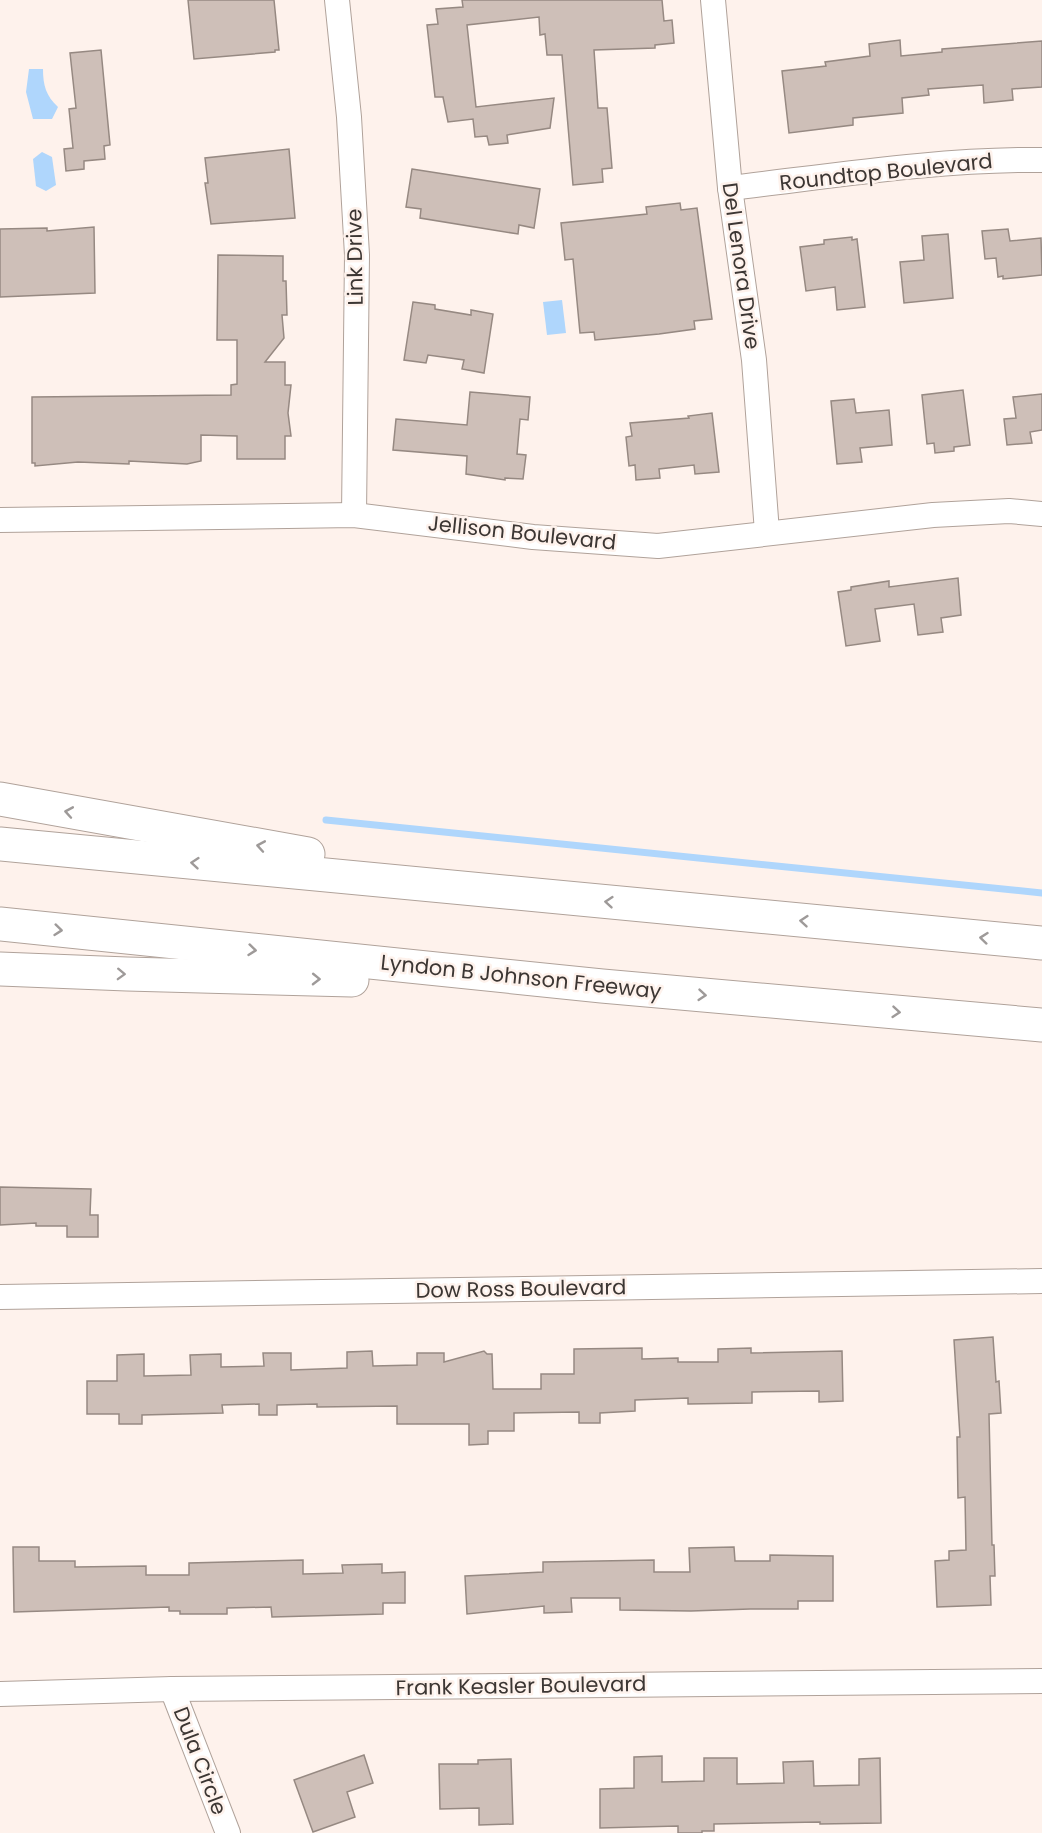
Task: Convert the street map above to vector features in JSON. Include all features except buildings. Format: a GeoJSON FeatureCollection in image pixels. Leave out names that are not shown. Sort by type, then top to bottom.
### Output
{"type":"FeatureCollection","features":[{"type":"Feature","properties":{"kind":"highway"},"geometry":{"type":"LineString","coordinates":[[0,799],[546,897]]}},
{"type":"Feature","properties":{"kind":"highway"},"geometry":{"type":"LineString","coordinates":[[0,844],[1042,943]]}},
{"type":"Feature","properties":{"kind":"highway","name":"Lyndon B Johnson Freeway"},"geometry":{"type":"LineString","coordinates":[[0,924],[602,986],[1042,1025]]}},
{"type":"Feature","properties":{"kind":"highway"},"geometry":{"type":"LineString","coordinates":[[0,969],[602,986]]}},
{"type":"Feature","properties":{"kind":"street","name":"Link Drive"},"geometry":{"type":"LineString","coordinates":[[337,0],[349,117],[357,255],[354,515]]}},
{"type":"Feature","properties":{"kind":"street","name":"Del Lenora Drive"},"geometry":{"type":"LineString","coordinates":[[713,0],[730,188],[754,360],[767,532]]}},
{"type":"Feature","properties":{"kind":"street","name":"Roundtop Boulevard"},"geometry":{"type":"LineString","coordinates":[[730,188],[930,165],[1042,160]]}},
{"type":"Feature","properties":{"kind":"street","name":"Jellison Boulevard"},"geometry":{"type":"LineString","coordinates":[[0,520],[354,515],[533,537],[658,546],[767,532],[933,516],[1009,511],[1042,514]]}},
{"type":"Feature","properties":{"kind":"street","name":"Dow Ross Boulevard"},"geometry":{"type":"LineString","coordinates":[[0,1297],[1042,1281]]}},
{"type":"Feature","properties":{"kind":"street","name":"Frank Keasler Boulevard"},"geometry":{"type":"LineString","coordinates":[[0,1694],[172,1689],[1042,1681]]}},
{"type":"Feature","properties":{"kind":"street","name":"Dula Circle"},"geometry":{"type":"LineString","coordinates":[[172,1689],[228,1833]]}},
{"type":"Feature","properties":{"kind":"water"},"geometry":{"type":"Polygon","coordinates":[[[29,69],[43,69],[46,90],[58,107],[52,119],[33,119],[26,92],[29,69]]]}},
{"type":"Feature","properties":{"kind":"water"},"geometry":{"type":"Polygon","coordinates":[[[42,152],[52,157],[56,185],[46,191],[36,186],[33,159],[42,152]]]}},
{"type":"Feature","properties":{"kind":"water"},"geometry":{"type":"Polygon","coordinates":[[[562,300],[566,333],[547,335],[543,302],[562,300]]]}},
{"type":"Feature","properties":{"kind":"waterway"},"geometry":{"type":"LineString","coordinates":[[326,820],[1042,893]]}}]}
